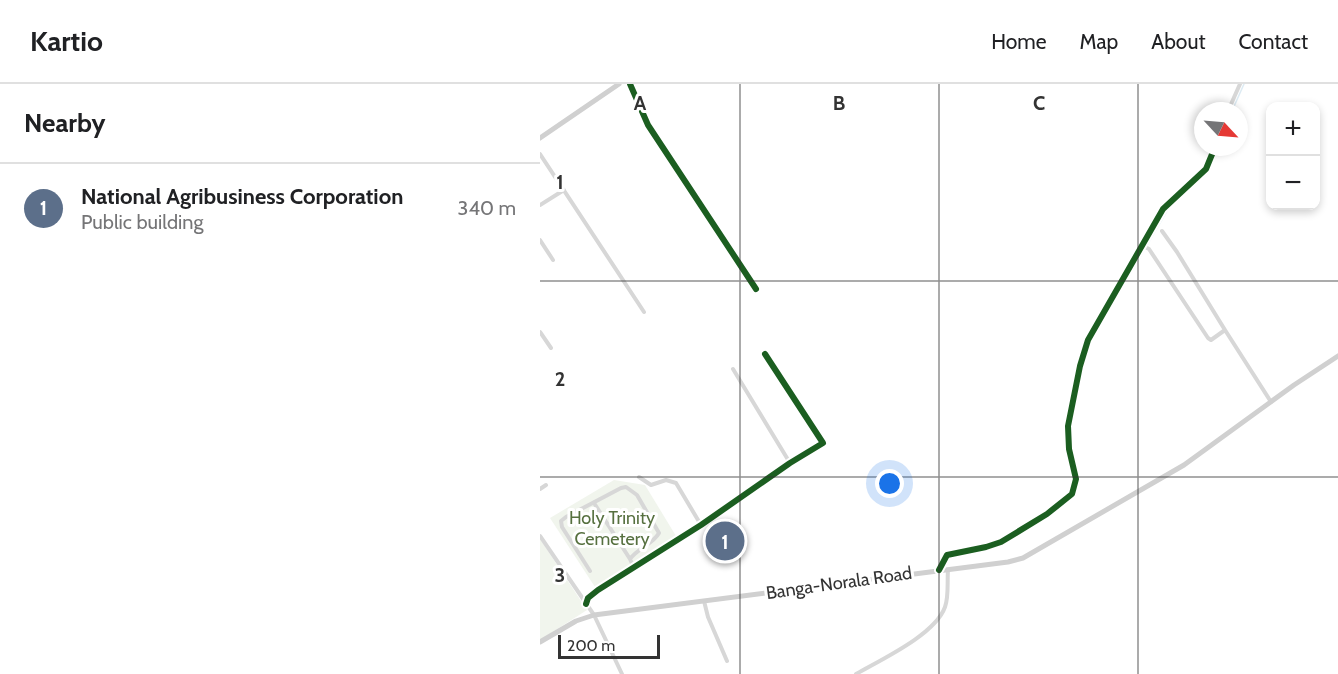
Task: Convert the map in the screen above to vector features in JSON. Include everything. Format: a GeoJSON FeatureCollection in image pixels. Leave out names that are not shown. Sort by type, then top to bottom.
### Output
{"type":"FeatureCollection","features":[{"type":"Feature","properties":{"kind":"main road"},"geometry":{"type":"LineString","coordinates":[[540,138],[619,84]]}},
{"type":"Feature","properties":{"kind":"main road","name":"Banga-Norala Road"},"geometry":{"type":"LineString","coordinates":[[540,642],[576,621],[594,615],[1008,562],[1031,554],[1172,473],[1338,356]]}},
{"type":"Feature","properties":{"kind":"street"},"geometry":{"type":"LineString","coordinates":[[630,84],[653,133],[756,289]]}},
{"type":"Feature","properties":{"kind":"street"},"geometry":{"type":"LineString","coordinates":[[1232,102],[1240,84]]}},
{"type":"Feature","properties":{"kind":"street"},"geometry":{"type":"LineString","coordinates":[[540,154],[644,312]]}},
{"type":"Feature","properties":{"kind":"street"},"geometry":{"type":"LineString","coordinates":[[939,570],[947,555],[1001,542],[1047,514],[1072,494],[1076,479],[1069,449],[1068,426],[1083,356],[1094,327],[1163,209],[1206,169],[1211,156]]}},
{"type":"Feature","properties":{"kind":"street"},"geometry":{"type":"LineString","coordinates":[[540,206],[564,190]]}},
{"type":"Feature","properties":{"kind":"street"},"geometry":{"type":"LineString","coordinates":[[1162,231],[1271,402]]}},
{"type":"Feature","properties":{"kind":"street"},"geometry":{"type":"LineString","coordinates":[[540,240],[553,260]]}},
{"type":"Feature","properties":{"kind":"street"},"geometry":{"type":"LineString","coordinates":[[1143,246],[1149,249],[1208,338],[1211,340],[1225,330]]}},
{"type":"Feature","properties":{"kind":"street"},"geometry":{"type":"LineString","coordinates":[[540,332],[551,348]]}},
{"type":"Feature","properties":{"kind":"street"},"geometry":{"type":"LineString","coordinates":[[586,604],[592,595],[823,443],[765,354]]}},
{"type":"Feature","properties":{"kind":"street"},"geometry":{"type":"LineString","coordinates":[[733,369],[790,463]]}},
{"type":"Feature","properties":{"kind":"street"},"geometry":{"type":"LineString","coordinates":[[639,477],[651,485],[666,480],[676,483],[701,525]]}},
{"type":"Feature","properties":{"kind":"street"},"geometry":{"type":"LineString","coordinates":[[540,489],[546,485]]}},
{"type":"Feature","properties":{"kind":"street"},"geometry":{"type":"LineString","coordinates":[[590,570],[562,527],[561,521],[621,488],[630,489],[637,495],[659,533],[655,539],[638,549],[630,559]]}},
{"type":"Feature","properties":{"kind":"street"},"geometry":{"type":"LineString","coordinates":[[594,503],[634,568]]}},
{"type":"Feature","properties":{"kind":"street"},"geometry":{"type":"LineString","coordinates":[[540,536],[594,615],[622,674]]}},
{"type":"Feature","properties":{"kind":"street"},"geometry":{"type":"LineString","coordinates":[[856,674],[932,626],[946,604],[948,569]]}},
{"type":"Feature","properties":{"kind":"street"},"geometry":{"type":"LineString","coordinates":[[704,600],[708,617],[727,661]]}},
{"type":"Feature","properties":{"kind":"green space","name":"Holy Trinity Cemetery"},"geometry":{"type":"Polygon","coordinates":[[[614,480],[645,485],[676,536],[595,587],[550,518],[614,480]]]}},
{"type":"Feature","properties":{"kind":"green space"},"geometry":{"type":"Polygon","coordinates":[[[540,539],[587,610],[540,640],[540,539]]]}},
{"type":"Feature","properties":{"kind":"waterway"},"geometry":{"type":"LineString","coordinates":[[1236,102],[1244,84]]}},
{"type":"Feature","properties":{"kind":"waterway"},"geometry":{"type":"LineString","coordinates":[[1179,197],[1202,175],[1214,156]]}},
{"type":"Feature","properties":{"kind":"waterway"},"geometry":{"type":"LineString","coordinates":[[1072,420],[1079,381],[1090,343],[1171,204]]}},
{"type":"Feature","properties":{"kind":"cycle path"},"geometry":{"type":"LineString","coordinates":[[630,84],[648,125],[756,289]]}},
{"type":"Feature","properties":{"kind":"cycle path"},"geometry":{"type":"LineString","coordinates":[[939,570],[947,555],[1001,542],[1047,514],[1072,494],[1076,479],[1069,449],[1068,426],[1080,366],[1088,340],[1163,209],[1206,169],[1211,156]]}},
{"type":"Feature","properties":{"kind":"cycle path"},"geometry":{"type":"LineString","coordinates":[[586,604],[588,598],[598,590],[701,525],[790,463],[823,443],[765,354]]}},
{"type":"Feature","properties":{"kind":"place","name":"National Agribusiness Corporation"},"geometry":{"type":"Point","coordinates":[725,541]}}]}
